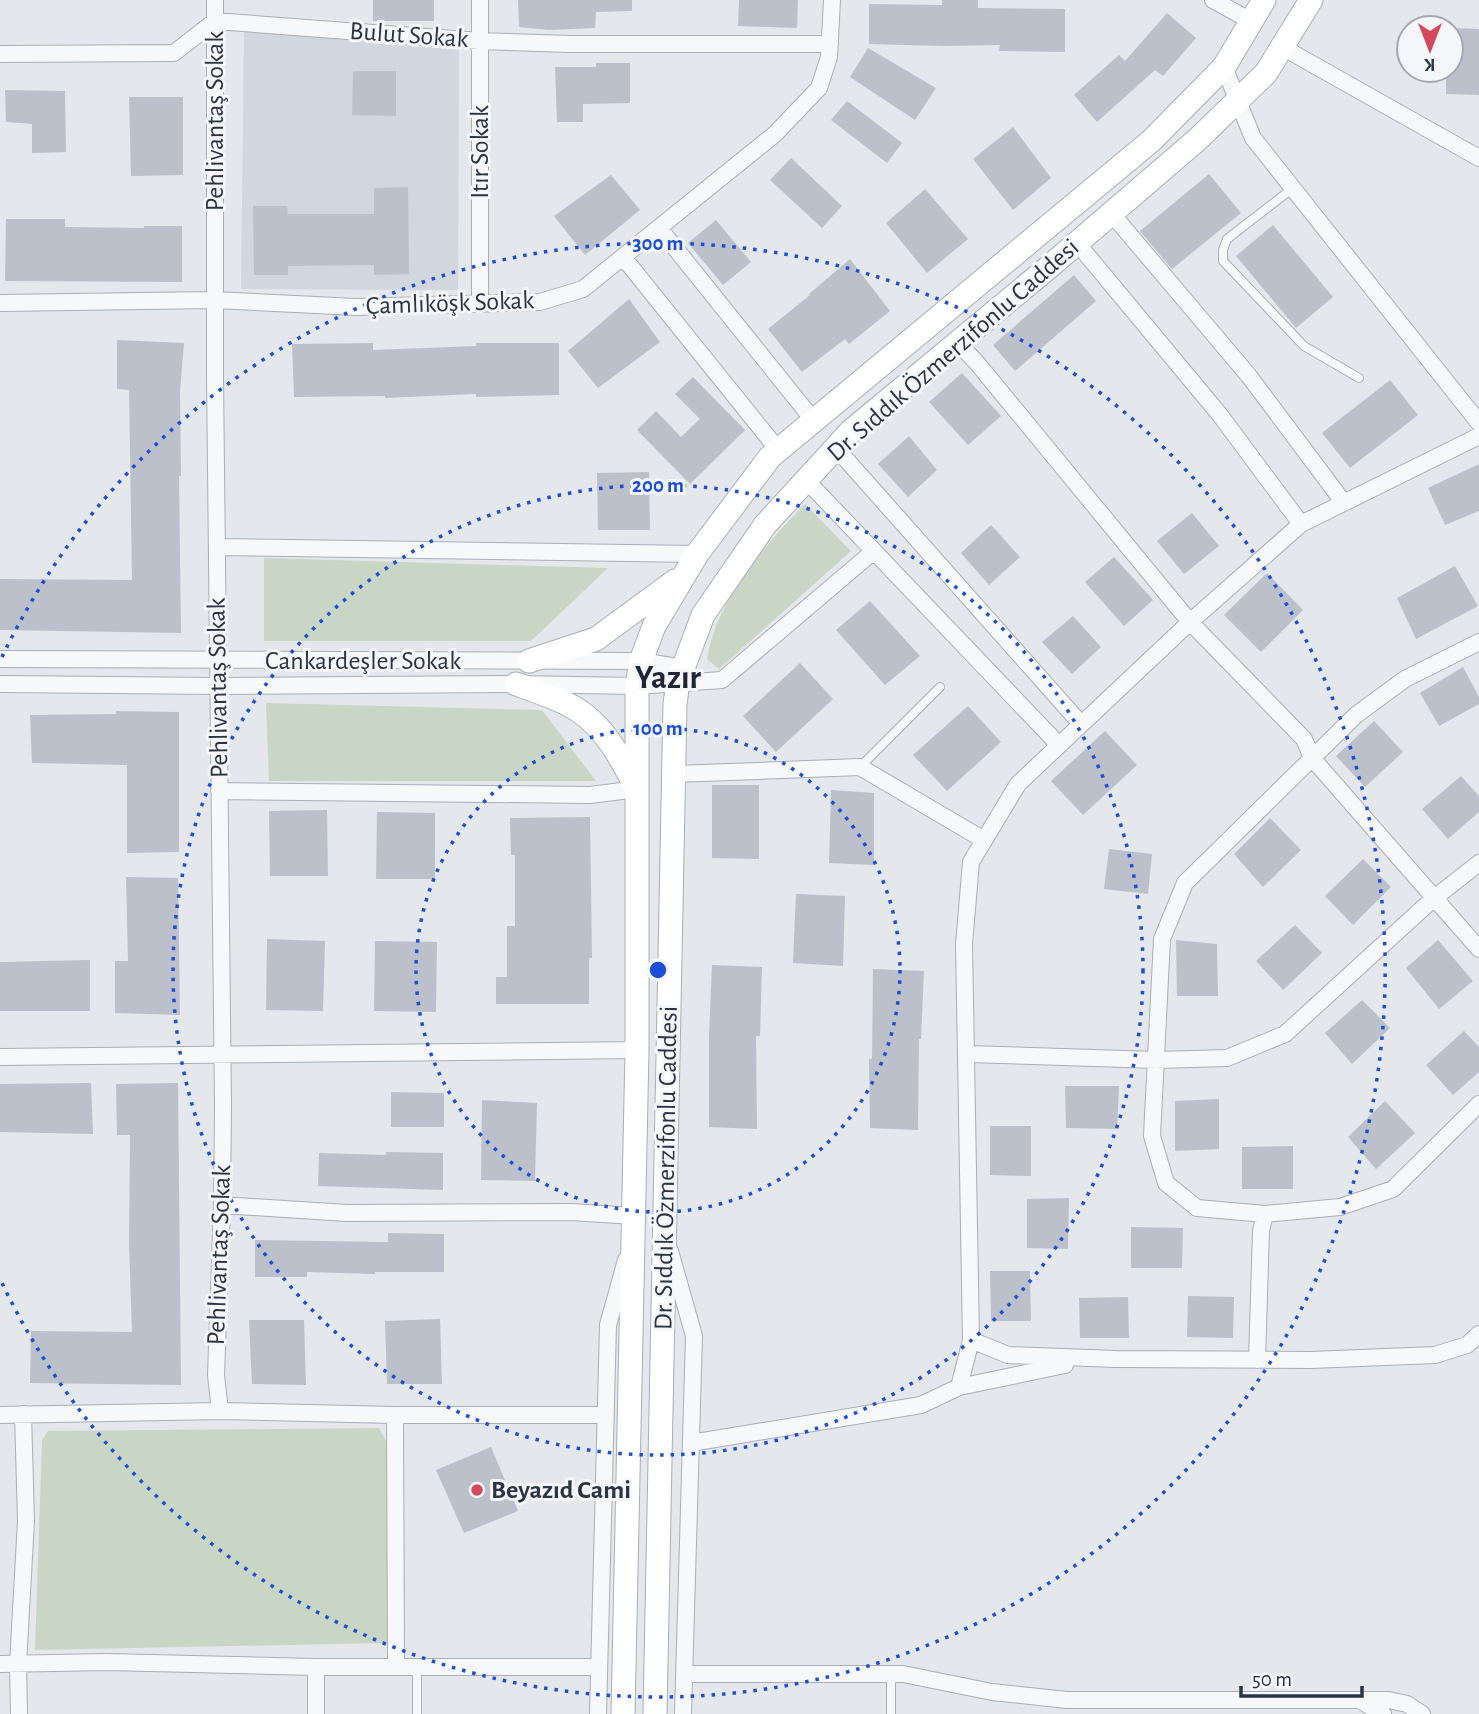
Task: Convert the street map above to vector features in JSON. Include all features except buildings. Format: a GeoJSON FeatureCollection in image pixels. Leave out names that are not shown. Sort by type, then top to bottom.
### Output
{"type":"FeatureCollection","features":[{"type":"Feature","properties":{"kind":"main road","name":"Dr. Sıddık Özmerzifonlu Caddesi"},"geometry":{"type":"LineString","coordinates":[[623,1714],[637,1050],[636,686],[641,662],[654,626],[692,563],[771,457],[1151,141],[1224,67],[1264,0]]}},
{"type":"Feature","properties":{"kind":"main road","name":"Dr. Sıddık Özmerzifonlu Caddesi"},"geometry":{"type":"LineString","coordinates":[[655,1714],[675,704],[681,675],[703,615],[765,525],[851,431],[1198,139],[1266,73],[1311,0]]}},
{"type":"Feature","properties":{"kind":"main road"},"geometry":{"type":"LineString","coordinates":[[529,662],[596,639],[692,563]]}},
{"type":"Feature","properties":{"kind":"main road"},"geometry":{"type":"LineString","coordinates":[[516,684],[570,705],[597,725],[638,789]]}},
{"type":"Feature","properties":{"kind":"street","name":"Pehlivantaş Sokak"},"geometry":{"type":"LineString","coordinates":[[215,0],[222,1055],[222,1205],[216,1375],[220,1411]]}},
{"type":"Feature","properties":{"kind":"street","name":"Itır Sokak"},"geometry":{"type":"LineString","coordinates":[[480,0],[480,304]]}},
{"type":"Feature","properties":{"kind":"street","name":"Çamlıköşk Sokak"},"geometry":{"type":"LineString","coordinates":[[0,303],[215,300],[356,307],[540,302],[583,289],[775,134],[819,88],[829,58],[832,0]]}},
{"type":"Feature","properties":{"kind":"street"},"geometry":{"type":"LineString","coordinates":[[1213,0],[1251,22]]}},
{"type":"Feature","properties":{"kind":"street","name":"Bulut Sokak"},"geometry":{"type":"LineString","coordinates":[[215,21],[480,41],[570,44],[830,44]]}},
{"type":"Feature","properties":{"kind":"street"},"geometry":{"type":"LineString","coordinates":[[0,54],[174,53],[215,21]]}},
{"type":"Feature","properties":{"kind":"street"},"geometry":{"type":"LineString","coordinates":[[1282,47],[1474,155],[1479,174]]}},
{"type":"Feature","properties":{"kind":"street"},"geometry":{"type":"LineString","coordinates":[[1224,67],[1253,138],[1479,424]]}},
{"type":"Feature","properties":{"kind":"street"},"geometry":{"type":"LineString","coordinates":[[1112,214],[1249,376],[1344,503]]}},
{"type":"Feature","properties":{"kind":"street"},"geometry":{"type":"LineString","coordinates":[[659,228],[814,421]]}},
{"type":"Feature","properties":{"kind":"street"},"geometry":{"type":"LineString","coordinates":[[1077,243],[1220,415],[1301,524]]}},
{"type":"Feature","properties":{"kind":"street"},"geometry":{"type":"LineString","coordinates":[[623,257],[779,451]]}},
{"type":"Feature","properties":{"kind":"street"},"geometry":{"type":"LineString","coordinates":[[957,343],[977,363],[1190,622],[1304,739],[1312,758],[1479,949]]}},
{"type":"Feature","properties":{"kind":"street"},"geometry":{"type":"LineString","coordinates":[[959,1387],[971,1340],[964,944],[971,862],[1018,784],[1190,622],[1301,524],[1479,436]]}},
{"type":"Feature","properties":{"kind":"street"},"geometry":{"type":"LineString","coordinates":[[836,448],[1081,724]]}},
{"type":"Feature","properties":{"kind":"street"},"geometry":{"type":"LineString","coordinates":[[807,480],[1059,745]]}},
{"type":"Feature","properties":{"kind":"street"},"geometry":{"type":"LineString","coordinates":[[217,547],[692,563]]}},
{"type":"Feature","properties":{"kind":"street"},"geometry":{"type":"LineString","coordinates":[[681,675],[722,680],[874,551]]}},
{"type":"Feature","properties":{"kind":"street"},"geometry":{"type":"LineString","coordinates":[[1479,642],[1405,679],[1356,715],[1185,883],[1162,939],[1152,1136],[1166,1183],[1197,1208],[1265,1214],[1340,1207],[1393,1189],[1479,1104]]}},
{"type":"Feature","properties":{"kind":"street","name":"Cankardeşler Sokak"},"geometry":{"type":"LineString","coordinates":[[0,659],[641,662],[681,675]]}},
{"type":"Feature","properties":{"kind":"street","name":"Cankardeşler Sokak"},"geometry":{"type":"LineString","coordinates":[[0,684],[636,686],[681,675]]}},
{"type":"Feature","properties":{"kind":"street"},"geometry":{"type":"LineString","coordinates":[[675,774],[860,767],[984,840]]}},
{"type":"Feature","properties":{"kind":"street"},"geometry":{"type":"LineString","coordinates":[[219,791],[590,795],[638,789]]}},
{"type":"Feature","properties":{"kind":"street"},"geometry":{"type":"LineString","coordinates":[[967,1054],[1156,1060],[1227,1058],[1285,1034],[1433,899],[1479,863]]}},
{"type":"Feature","properties":{"kind":"street"},"geometry":{"type":"LineString","coordinates":[[0,1057],[637,1050]]}},
{"type":"Feature","properties":{"kind":"street"},"geometry":{"type":"LineString","coordinates":[[222,1205],[347,1213],[570,1212],[634,1225],[608,1325],[598,1714]]}},
{"type":"Feature","properties":{"kind":"street"},"geometry":{"type":"LineString","coordinates":[[1256,1360],[1261,1231],[1265,1214]]}},
{"type":"Feature","properties":{"kind":"street"},"geometry":{"type":"LineString","coordinates":[[665,1233],[694,1336],[683,1714]]}},
{"type":"Feature","properties":{"kind":"street"},"geometry":{"type":"LineString","coordinates":[[971,1340],[1008,1355],[1256,1360],[1435,1354],[1467,1345],[1479,1334]]}},
{"type":"Feature","properties":{"kind":"street"},"geometry":{"type":"LineString","coordinates":[[691,1443],[921,1405],[959,1387],[1054,1366],[1116,1359]]}},
{"type":"Feature","properties":{"kind":"street"},"geometry":{"type":"LineString","coordinates":[[0,1415],[220,1411],[395,1415],[606,1415]]}},
{"type":"Feature","properties":{"kind":"street"},"geometry":{"type":"LineString","coordinates":[[19,1714],[18,1664],[26,1521],[23,1414]]}},
{"type":"Feature","properties":{"kind":"street"},"geometry":{"type":"LineString","coordinates":[[395,1415],[397,1666]]}},
{"type":"Feature","properties":{"kind":"street"},"geometry":{"type":"LineString","coordinates":[[0,1664],[107,1662],[316,1667],[599,1667]]}},
{"type":"Feature","properties":{"kind":"street"},"geometry":{"type":"LineString","coordinates":[[316,1667],[316,1714]]}},
{"type":"Feature","properties":{"kind":"street"},"geometry":{"type":"LineString","coordinates":[[684,1674],[903,1674],[992,1692],[1067,1700],[1389,1700],[1407,1704],[1422,1714]]}},
{"type":"Feature","properties":{"kind":"street"},"geometry":{"type":"LineString","coordinates":[[1359,1700],[1383,1714]]}},
{"type":"Feature","properties":{"kind":"lane"},"geometry":{"type":"LineString","coordinates":[[1293,188],[1227,239],[1223,261],[1304,346],[1359,378]]}},
{"type":"Feature","properties":{"kind":"lane"},"geometry":{"type":"LineString","coordinates":[[860,767],[940,687]]}},
{"type":"Feature","properties":{"kind":"lane"},"geometry":{"type":"LineString","coordinates":[[417,1666],[417,1714]]}},
{"type":"Feature","properties":{"kind":"lane"},"geometry":{"type":"LineString","coordinates":[[891,1674],[891,1714]]}},
{"type":"Feature","properties":{"kind":"shaded area"},"geometry":{"type":"Polygon","coordinates":[[[244,31],[459,50],[458,290],[241,289],[244,31]]]}},
{"type":"Feature","properties":{"kind":"green space"},"geometry":{"type":"Polygon","coordinates":[[[805,504],[851,551],[719,669],[707,659],[721,615],[744,575],[805,504]]]}},
{"type":"Feature","properties":{"kind":"green space"},"geometry":{"type":"Polygon","coordinates":[[[264,558],[608,568],[531,641],[264,641],[264,558]]]}},
{"type":"Feature","properties":{"kind":"green space"},"geometry":{"type":"Polygon","coordinates":[[[266,703],[542,710],[596,781],[269,781],[266,703]]]}},
{"type":"Feature","properties":{"kind":"green space"},"geometry":{"type":"Polygon","coordinates":[[[379,1428],[387,1443],[387,1643],[35,1650],[42,1440],[48,1431],[379,1428]]]}},
{"type":"Feature","properties":{"kind":"place","name":"Beyazıd Cami"},"geometry":{"type":"Point","coordinates":[477,1490]}},
{"type":"Feature","properties":{"kind":"district","name":"Yazır"},"geometry":{"type":"Point","coordinates":[668,678]}}]}
